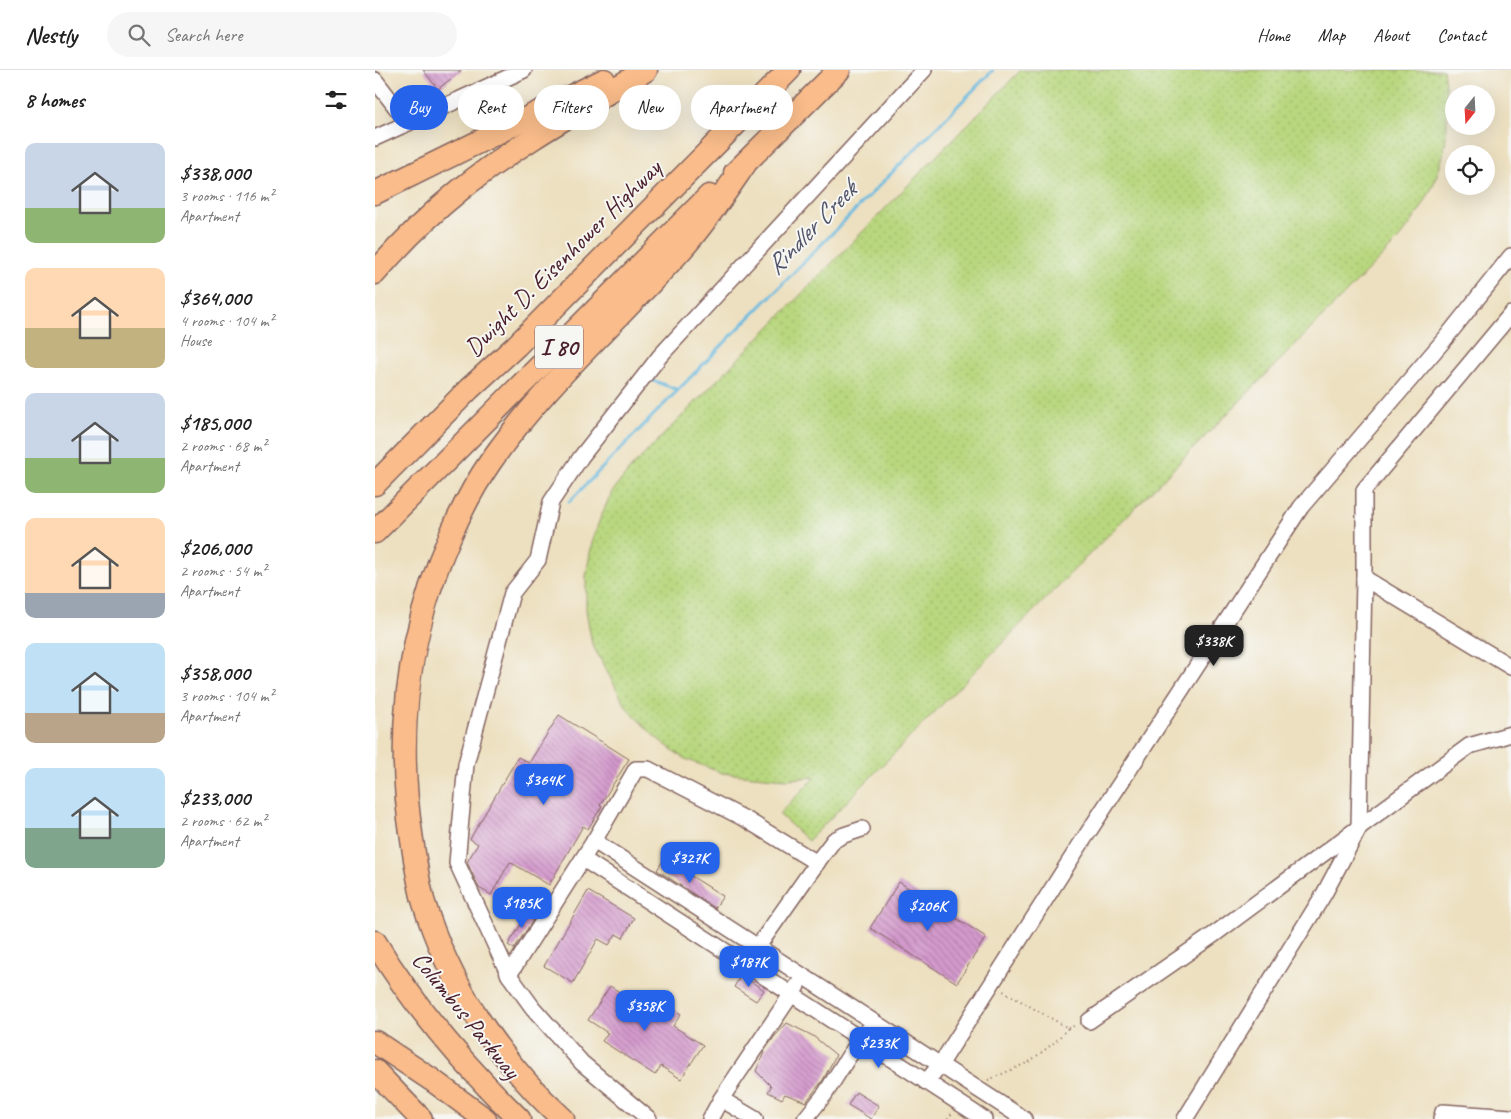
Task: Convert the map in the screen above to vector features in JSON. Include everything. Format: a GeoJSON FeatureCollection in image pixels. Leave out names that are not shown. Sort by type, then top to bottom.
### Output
{"type":"FeatureCollection","features":[{"type":"Feature","properties":{"kind":"highway"},"geometry":{"type":"LineString","coordinates":[[375,193],[625,70]]}},
{"type":"Feature","properties":{"kind":"highway"},"geometry":{"type":"LineString","coordinates":[[375,273],[423,222],[479,175],[553,126],[646,70]]}},
{"type":"Feature","properties":{"kind":"highway","name":"Dwight D. Eisenhower Highway"},"geometry":{"type":"LineString","coordinates":[[375,484],[469,389],[516,346],[789,70]]}},
{"type":"Feature","properties":{"kind":"highway","name":"I 80"},"geometry":{"type":"LineString","coordinates":[[375,532],[673,232],[745,164],[839,70]]}},
{"type":"Feature","properties":{"kind":"highway"},"geometry":{"type":"LineString","coordinates":[[563,1119],[524,1079],[468,1002],[447,960],[424,901],[416,868],[404,775],[405,709],[412,658],[422,615],[438,565],[466,502],[489,463],[511,433],[549,390],[682,249],[745,164]]}},
{"type":"Feature","properties":{"kind":"highway","name":"Columbus Parkway"},"geometry":{"type":"LineString","coordinates":[[375,942],[401,982],[442,1037],[476,1076],[519,1119]]}},
{"type":"Feature","properties":{"kind":"highway"},"geometry":{"type":"LineString","coordinates":[[375,1042],[485,1119]]}},
{"type":"Feature","properties":{"kind":"highway"},"geometry":{"type":"LineString","coordinates":[[375,1071],[421,1119]]}},
{"type":"Feature","properties":{"kind":"street"},"geometry":{"type":"LineString","coordinates":[[448,105],[524,70]]}},
{"type":"Feature","properties":{"kind":"street"},"geometry":{"type":"LineString","coordinates":[[649,1119],[582,1063],[533,1008],[509,975],[457,863],[466,764],[512,593],[538,560],[551,502],[581,457],[660,356],[924,70]]}},
{"type":"Feature","properties":{"kind":"street"},"geometry":{"type":"LineString","coordinates":[[375,80],[390,100]]}},
{"type":"Feature","properties":{"kind":"street"},"geometry":{"type":"LineString","coordinates":[[375,138],[393,130]]}},
{"type":"Feature","properties":{"kind":"street"},"geometry":{"type":"LineString","coordinates":[[926,1082],[940,1065],[1301,507],[1444,340],[1511,256]]}},
{"type":"Feature","properties":{"kind":"street"},"geometry":{"type":"LineString","coordinates":[[1185,1119],[1324,894],[1359,828],[1365,490],[1511,314]]}},
{"type":"Feature","properties":{"kind":"street"},"geometry":{"type":"LineString","coordinates":[[1364,578],[1511,667]]}},
{"type":"Feature","properties":{"kind":"street"},"geometry":{"type":"LineString","coordinates":[[1089,1021],[1216,933],[1359,828],[1412,786],[1469,746],[1511,734]]}},
{"type":"Feature","properties":{"kind":"street"},"geometry":{"type":"LineString","coordinates":[[509,975],[583,859],[637,769],[648,768],[747,820],[817,863]]}},
{"type":"Feature","properties":{"kind":"street"},"geometry":{"type":"LineString","coordinates":[[746,965],[834,840],[862,829]]}},
{"type":"Feature","properties":{"kind":"street"},"geometry":{"type":"LineString","coordinates":[[594,841],[1024,1119]]}},
{"type":"Feature","properties":{"kind":"street"},"geometry":{"type":"LineString","coordinates":[[583,859],[984,1119]]}},
{"type":"Feature","properties":{"kind":"street"},"geometry":{"type":"LineString","coordinates":[[710,1119],[721,1099],[803,977]]}},
{"type":"Feature","properties":{"kind":"street"},"geometry":{"type":"LineString","coordinates":[[805,1119],[825,1094],[873,1022]]}},
{"type":"Feature","properties":{"kind":"street"},"geometry":{"type":"LineString","coordinates":[[721,1099],[755,1119]]}},
{"type":"Feature","properties":{"kind":"street"},"geometry":{"type":"LineString","coordinates":[[1441,1119],[1443,1112],[1511,1117]]}},
{"type":"Feature","properties":{"kind":"path"},"geometry":{"type":"LineString","coordinates":[[973,1086],[1029,1062],[1055,1042],[1068,1028],[991,985]]}},
{"type":"Feature","properties":{"kind":"path"},"geometry":{"type":"LineString","coordinates":[[948,1119],[959,1103]]}},
{"type":"Feature","properties":{"kind":"green space"},"geometry":{"type":"Polygon","coordinates":[[[1021,70],[1443,70],[1446,135],[1441,162],[1424,202],[1412,222],[1396,242],[808,841],[779,814],[815,777],[786,779],[722,773],[683,758],[654,736],[627,708],[592,644],[586,610],[586,576],[592,542],[612,492],[630,469],[1021,70]]]}},
{"type":"Feature","properties":{"kind":"building"},"geometry":{"type":"Polygon","coordinates":[[[423,70],[462,70],[443,85],[435,85],[423,70]]]}},
{"type":"Feature","properties":{"kind":"building"},"geometry":{"type":"Polygon","coordinates":[[[559,715],[629,759],[600,805],[602,806],[588,829],[583,826],[549,885],[510,862],[491,895],[479,888],[467,862],[478,844],[470,839],[518,757],[529,763],[559,715]]]}},
{"type":"Feature","properties":{"kind":"building"},"geometry":{"type":"Polygon","coordinates":[[[664,859],[723,896],[715,908],[657,870],[664,859]]]}},
{"type":"Feature","properties":{"kind":"building"},"geometry":{"type":"Polygon","coordinates":[[[899,882],[986,937],[957,983],[870,928],[899,882]]]}},
{"type":"Feature","properties":{"kind":"building"},"geometry":{"type":"Polygon","coordinates":[[[588,891],[634,918],[623,938],[616,934],[609,945],[598,939],[573,983],[544,966],[588,891]]]}},
{"type":"Feature","properties":{"kind":"building"},"geometry":{"type":"Polygon","coordinates":[[[530,910],[537,914],[514,949],[508,945],[530,910]]]}},
{"type":"Feature","properties":{"kind":"building"},"geometry":{"type":"Polygon","coordinates":[[[741,975],[764,990],[756,1001],[734,987],[741,975]]]}},
{"type":"Feature","properties":{"kind":"building"},"geometry":{"type":"Polygon","coordinates":[[[610,986],[639,1004],[646,992],[681,1014],[673,1026],[703,1045],[681,1079],[661,1066],[655,1075],[602,1041],[608,1033],[588,1020],[610,986]]]}},
{"type":"Feature","properties":{"kind":"building"},"geometry":{"type":"Polygon","coordinates":[[[787,1023],[813,1036],[836,1055],[823,1080],[806,1102],[785,1094],[782,1099],[768,1092],[771,1086],[756,1071],[765,1050],[787,1023]]]}},
{"type":"Feature","properties":{"kind":"building"},"geometry":{"type":"Polygon","coordinates":[[[856,1092],[879,1106],[871,1119],[848,1105],[856,1092]]]}},
{"type":"Feature","properties":{"kind":"waterway","name":"Rindler Creek"},"geometry":{"type":"LineString","coordinates":[[649,379],[678,390],[993,70]]}},
{"type":"Feature","properties":{"kind":"waterway"},"geometry":{"type":"LineString","coordinates":[[569,502],[678,390]]}}]}
